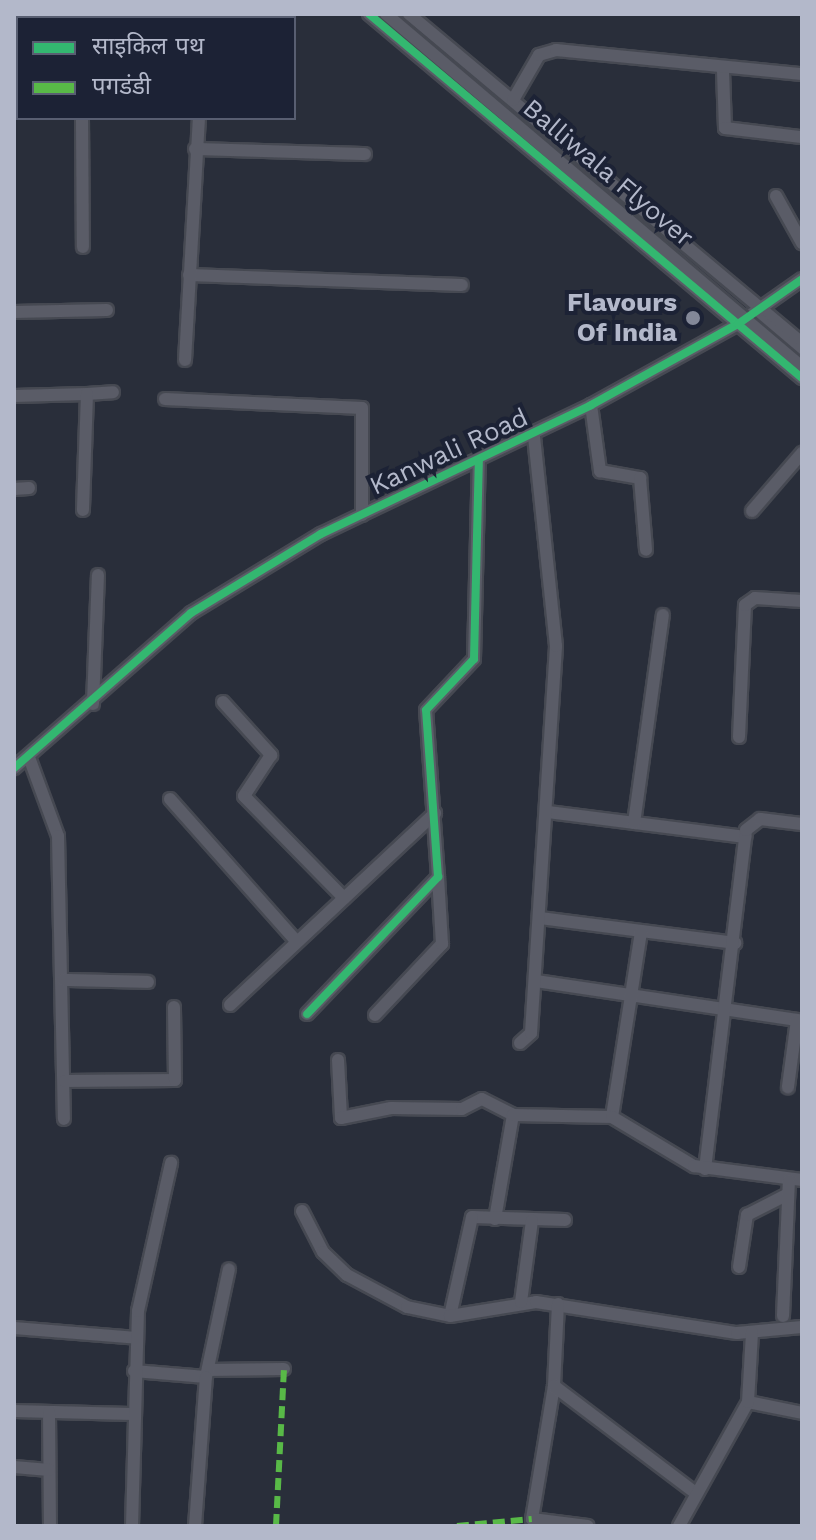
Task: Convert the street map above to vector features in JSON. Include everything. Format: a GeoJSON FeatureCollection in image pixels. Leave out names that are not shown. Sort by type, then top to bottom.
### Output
{"type":"FeatureCollection","features":[{"type":"Feature","properties":{"kind":"street"},"geometry":{"type":"LineString","coordinates":[[369,14],[802,378]]}},
{"type":"Feature","properties":{"kind":"street","name":"Balliwala Flyover"},"geometry":{"type":"LineString","coordinates":[[386,14],[802,367]]}},
{"type":"Feature","properties":{"kind":"street","name":"Balliwala Flyover"},"geometry":{"type":"LineString","coordinates":[[398,14],[802,356]]}},
{"type":"Feature","properties":{"kind":"street"},"geometry":{"type":"LineString","coordinates":[[409,14],[802,343]]}},
{"type":"Feature","properties":{"kind":"street"},"geometry":{"type":"LineString","coordinates":[[513,100],[546,51],[723,71],[802,74]]}},
{"type":"Feature","properties":{"kind":"street"},"geometry":{"type":"LineString","coordinates":[[723,71],[725,128],[801,137]]}},
{"type":"Feature","properties":{"kind":"street"},"geometry":{"type":"LineString","coordinates":[[82,120],[83,247]]}},
{"type":"Feature","properties":{"kind":"street"},"geometry":{"type":"LineString","coordinates":[[185,360],[199,120]]}},
{"type":"Feature","properties":{"kind":"street"},"geometry":{"type":"LineString","coordinates":[[195,149],[365,154]]}},
{"type":"Feature","properties":{"kind":"street"},"geometry":{"type":"LineString","coordinates":[[776,196],[802,243]]}},
{"type":"Feature","properties":{"kind":"street"},"geometry":{"type":"LineString","coordinates":[[637,240],[656,218]]}},
{"type":"Feature","properties":{"kind":"street"},"geometry":{"type":"LineString","coordinates":[[681,277],[699,255]]}},
{"type":"Feature","properties":{"kind":"street"},"geometry":{"type":"LineString","coordinates":[[189,275],[462,285]]}},
{"type":"Feature","properties":{"kind":"street","name":"Kanwali Road"},"geometry":{"type":"LineString","coordinates":[[14,768],[30,760],[191,613],[362,515],[591,405],[738,324],[802,279]]}},
{"type":"Feature","properties":{"kind":"street"},"geometry":{"type":"LineString","coordinates":[[14,312],[107,310]]}},
{"type":"Feature","properties":{"kind":"street"},"geometry":{"type":"LineString","coordinates":[[14,396],[113,392]]}},
{"type":"Feature","properties":{"kind":"street"},"geometry":{"type":"LineString","coordinates":[[83,510],[87,394]]}},
{"type":"Feature","properties":{"kind":"street"},"geometry":{"type":"LineString","coordinates":[[165,399],[362,408],[362,515]]}},
{"type":"Feature","properties":{"kind":"street"},"geometry":{"type":"LineString","coordinates":[[591,405],[600,471],[640,478],[646,550]]}},
{"type":"Feature","properties":{"kind":"street"},"geometry":{"type":"LineString","coordinates":[[520,1043],[531,1033],[536,981],[548,812],[554,601],[534,435]]}},
{"type":"Feature","properties":{"kind":"street"},"geometry":{"type":"LineString","coordinates":[[752,511],[802,454]]}},
{"type":"Feature","properties":{"kind":"street"},"geometry":{"type":"LineString","coordinates":[[375,1015],[442,944],[426,710],[474,659],[479,461]]}},
{"type":"Feature","properties":{"kind":"street"},"geometry":{"type":"LineString","coordinates":[[14,489],[29,488]]}},
{"type":"Feature","properties":{"kind":"street"},"geometry":{"type":"LineString","coordinates":[[93,704],[98,575]]}},
{"type":"Feature","properties":{"kind":"street"},"geometry":{"type":"LineString","coordinates":[[739,737],[745,605],[755,598],[802,601]]}},
{"type":"Feature","properties":{"kind":"street"},"geometry":{"type":"LineString","coordinates":[[634,823],[663,615]]}},
{"type":"Feature","properties":{"kind":"street"},"geometry":{"type":"LineString","coordinates":[[223,702],[271,755],[244,796],[344,898]]}},
{"type":"Feature","properties":{"kind":"street"},"geometry":{"type":"LineString","coordinates":[[30,760],[58,836],[64,1119]]}},
{"type":"Feature","properties":{"kind":"street"},"geometry":{"type":"LineString","coordinates":[[170,799],[297,942]]}},
{"type":"Feature","properties":{"kind":"street"},"geometry":{"type":"LineString","coordinates":[[548,812],[745,837]]}},
{"type":"Feature","properties":{"kind":"street"},"geometry":{"type":"LineString","coordinates":[[230,1005],[435,813]]}},
{"type":"Feature","properties":{"kind":"street"},"geometry":{"type":"LineString","coordinates":[[705,1169],[727,1011],[745,837],[752,821],[802,824]]}},
{"type":"Feature","properties":{"kind":"street"},"geometry":{"type":"LineString","coordinates":[[307,1014],[438,877]]}},
{"type":"Feature","properties":{"kind":"street"},"geometry":{"type":"LineString","coordinates":[[540,918],[735,943]]}},
{"type":"Feature","properties":{"kind":"street"},"geometry":{"type":"LineString","coordinates":[[612,1117],[634,996],[641,931]]}},
{"type":"Feature","properties":{"kind":"street"},"geometry":{"type":"LineString","coordinates":[[63,980],[148,982]]}},
{"type":"Feature","properties":{"kind":"street"},"geometry":{"type":"LineString","coordinates":[[536,981],[797,1020],[788,1087]]}},
{"type":"Feature","properties":{"kind":"street"},"geometry":{"type":"LineString","coordinates":[[65,1081],[175,1080],[174,1007]]}},
{"type":"Feature","properties":{"kind":"street"},"geometry":{"type":"LineString","coordinates":[[338,1060],[341,1118],[391,1108],[462,1109],[482,1099],[513,1115],[612,1117],[705,1169],[796,1180],[788,1194],[783,1316]]}},
{"type":"Feature","properties":{"kind":"street"},"geometry":{"type":"LineString","coordinates":[[495,1219],[513,1115]]}},
{"type":"Feature","properties":{"kind":"street"},"geometry":{"type":"LineString","coordinates":[[132,1526],[131,1414],[137,1338],[171,1163]]}},
{"type":"Feature","properties":{"kind":"street"},"geometry":{"type":"LineString","coordinates":[[739,1267],[747,1215],[788,1194]]}},
{"type":"Feature","properties":{"kind":"street"},"geometry":{"type":"LineString","coordinates":[[302,1211],[323,1252],[347,1275],[407,1307],[450,1316],[521,1302],[558,1304],[752,1332],[802,1327]]}},
{"type":"Feature","properties":{"kind":"street"},"geometry":{"type":"LineString","coordinates":[[450,1316],[469,1220],[565,1220]]}},
{"type":"Feature","properties":{"kind":"street"},"geometry":{"type":"LineString","coordinates":[[521,1302],[532,1221]]}},
{"type":"Feature","properties":{"kind":"street"},"geometry":{"type":"LineString","coordinates":[[195,1526],[207,1373],[229,1269]]}},
{"type":"Feature","properties":{"kind":"street"},"geometry":{"type":"LineString","coordinates":[[558,1304],[554,1386],[532,1519],[588,1526]]}},
{"type":"Feature","properties":{"kind":"street"},"geometry":{"type":"LineString","coordinates":[[14,1328],[137,1338]]}},
{"type":"Feature","properties":{"kind":"street"},"geometry":{"type":"LineString","coordinates":[[679,1526],[694,1492],[748,1402],[752,1332]]}},
{"type":"Feature","properties":{"kind":"street"},"geometry":{"type":"LineString","coordinates":[[134,1371],[207,1373],[284,1369]]}},
{"type":"Feature","properties":{"kind":"street"},"geometry":{"type":"LineString","coordinates":[[554,1386],[694,1492]]}},
{"type":"Feature","properties":{"kind":"street"},"geometry":{"type":"LineString","coordinates":[[748,1402],[802,1413]]}},
{"type":"Feature","properties":{"kind":"street"},"geometry":{"type":"LineString","coordinates":[[14,1411],[131,1414]]}},
{"type":"Feature","properties":{"kind":"street"},"geometry":{"type":"LineString","coordinates":[[49,1412],[50,1526]]}},
{"type":"Feature","properties":{"kind":"street"},"geometry":{"type":"LineString","coordinates":[[14,1467],[49,1470]]}},
{"type":"Feature","properties":{"kind":"marked path"},"geometry":{"type":"LineString","coordinates":[[276,1526],[284,1369]]}},
{"type":"Feature","properties":{"kind":"marked path"},"geometry":{"type":"LineString","coordinates":[[457,1526],[532,1519]]}},
{"type":"Feature","properties":{"kind":"cycle path"},"geometry":{"type":"LineString","coordinates":[[369,14],[802,378]]}},
{"type":"Feature","properties":{"kind":"cycle path"},"geometry":{"type":"LineString","coordinates":[[14,768],[191,613],[321,534],[591,405],[738,324],[802,279]]}},
{"type":"Feature","properties":{"kind":"cycle path"},"geometry":{"type":"LineString","coordinates":[[307,1014],[438,877],[426,710],[474,659],[479,461]]}},
{"type":"Feature","properties":{"kind":"place","name":"Flavours Of India"},"geometry":{"type":"Point","coordinates":[693,318]}}]}
